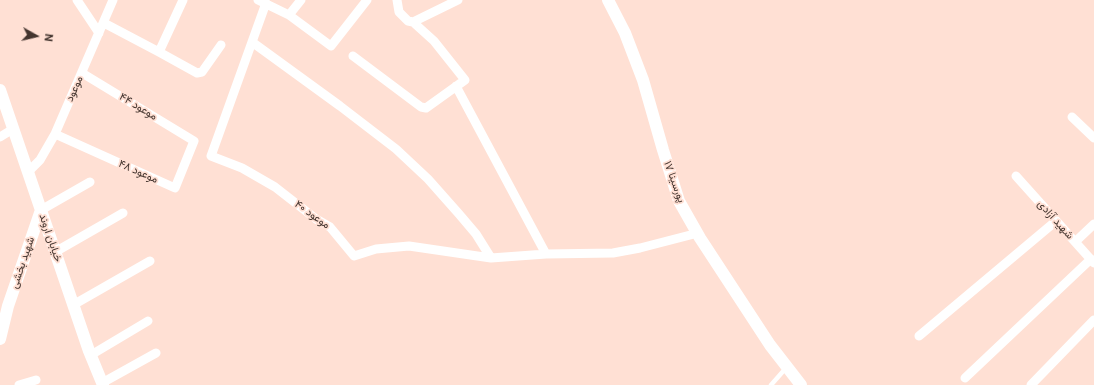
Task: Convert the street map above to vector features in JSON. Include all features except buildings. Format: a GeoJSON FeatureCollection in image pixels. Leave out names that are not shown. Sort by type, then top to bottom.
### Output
{"type":"FeatureCollection","features":[{"type":"Feature","properties":{"kind":"street"},"geometry":{"type":"LineString","coordinates":[[77,0],[99,33]]}},
{"type":"Feature","properties":{"kind":"street","name":"موعود"},"geometry":{"type":"LineString","coordinates":[[28,172],[40,160],[55,134],[113,0]]}},
{"type":"Feature","properties":{"kind":"street"},"geometry":{"type":"LineString","coordinates":[[159,52],[183,0]]}},
{"type":"Feature","properties":{"kind":"street"},"geometry":{"type":"LineString","coordinates":[[289,16],[301,0]]}},
{"type":"Feature","properties":{"kind":"street"},"geometry":{"type":"LineString","coordinates":[[367,0],[331,46],[289,16],[262,2],[252,42],[396,149],[428,179],[459,214],[476,234],[491,258],[546,254],[614,253],[698,233]]}},
{"type":"Feature","properties":{"kind":"street"},"geometry":{"type":"LineString","coordinates":[[353,56],[424,108],[464,81],[434,41],[413,22],[408,21],[399,12],[397,0]]}},
{"type":"Feature","properties":{"kind":"street"},"geometry":{"type":"LineString","coordinates":[[413,22],[458,0]]}},
{"type":"Feature","properties":{"kind":"street","name":"پورسینا ۱۷"},"geometry":{"type":"LineString","coordinates":[[608,0],[625,33],[643,80],[663,150],[680,201],[698,233],[770,345],[801,385]]}},
{"type":"Feature","properties":{"kind":"street"},"geometry":{"type":"LineString","coordinates":[[104,23],[199,74],[221,45]]}},
{"type":"Feature","properties":{"kind":"street","name":"موعود ۴۰"},"geometry":{"type":"LineString","coordinates":[[252,42],[210,156],[242,168],[275,187],[316,219],[330,227],[354,256],[376,249],[409,246],[491,258]]}},
{"type":"Feature","properties":{"kind":"street","name":"موعود ۴۴"},"geometry":{"type":"LineString","coordinates":[[82,73],[194,141]]}},
{"type":"Feature","properties":{"kind":"street"},"geometry":{"type":"LineString","coordinates":[[456,86],[546,254]]}},
{"type":"Feature","properties":{"kind":"street","name":"خیابان اروند"},"geometry":{"type":"LineString","coordinates":[[1,98],[102,384]]}},
{"type":"Feature","properties":{"kind":"street"},"geometry":{"type":"LineString","coordinates":[[1072,117],[1094,138]]}},
{"type":"Feature","properties":{"kind":"street"},"geometry":{"type":"LineString","coordinates":[[0,137],[13,129]]}},
{"type":"Feature","properties":{"kind":"street","name":"موعود ۴۸"},"geometry":{"type":"LineString","coordinates":[[55,134],[175,188],[194,141]]}},
{"type":"Feature","properties":{"kind":"street","name":"شهید آزادی"},"geometry":{"type":"LineString","coordinates":[[1016,176],[1092,261]]}},
{"type":"Feature","properties":{"kind":"street"},"geometry":{"type":"LineString","coordinates":[[41,210],[90,182]]}},
{"type":"Feature","properties":{"kind":"street","name":"شهید بخشی"},"geometry":{"type":"LineString","coordinates":[[0,340],[4,304],[41,210]]}},
{"type":"Feature","properties":{"kind":"street"},"geometry":{"type":"LineString","coordinates":[[55,252],[123,213]]}},
{"type":"Feature","properties":{"kind":"street"},"geometry":{"type":"LineString","coordinates":[[919,336],[1056,221]]}},
{"type":"Feature","properties":{"kind":"street"},"geometry":{"type":"LineString","coordinates":[[1075,242],[1094,224]]}},
{"type":"Feature","properties":{"kind":"street"},"geometry":{"type":"LineString","coordinates":[[73,305],[150,260]]}},
{"type":"Feature","properties":{"kind":"street"},"geometry":{"type":"LineString","coordinates":[[965,378],[1092,261]]}},
{"type":"Feature","properties":{"kind":"street"},"geometry":{"type":"LineString","coordinates":[[1031,385],[1094,320]]}},
{"type":"Feature","properties":{"kind":"street"},"geometry":{"type":"LineString","coordinates":[[91,355],[148,321]]}},
{"type":"Feature","properties":{"kind":"street"},"geometry":{"type":"LineString","coordinates":[[102,384],[156,353]]}},
{"type":"Feature","properties":{"kind":"street"},"geometry":{"type":"LineString","coordinates":[[19,385],[36,380]]}},
{"type":"Feature","properties":{"kind":"lane"},"geometry":{"type":"LineString","coordinates":[[771,385],[787,367]]}}]}
